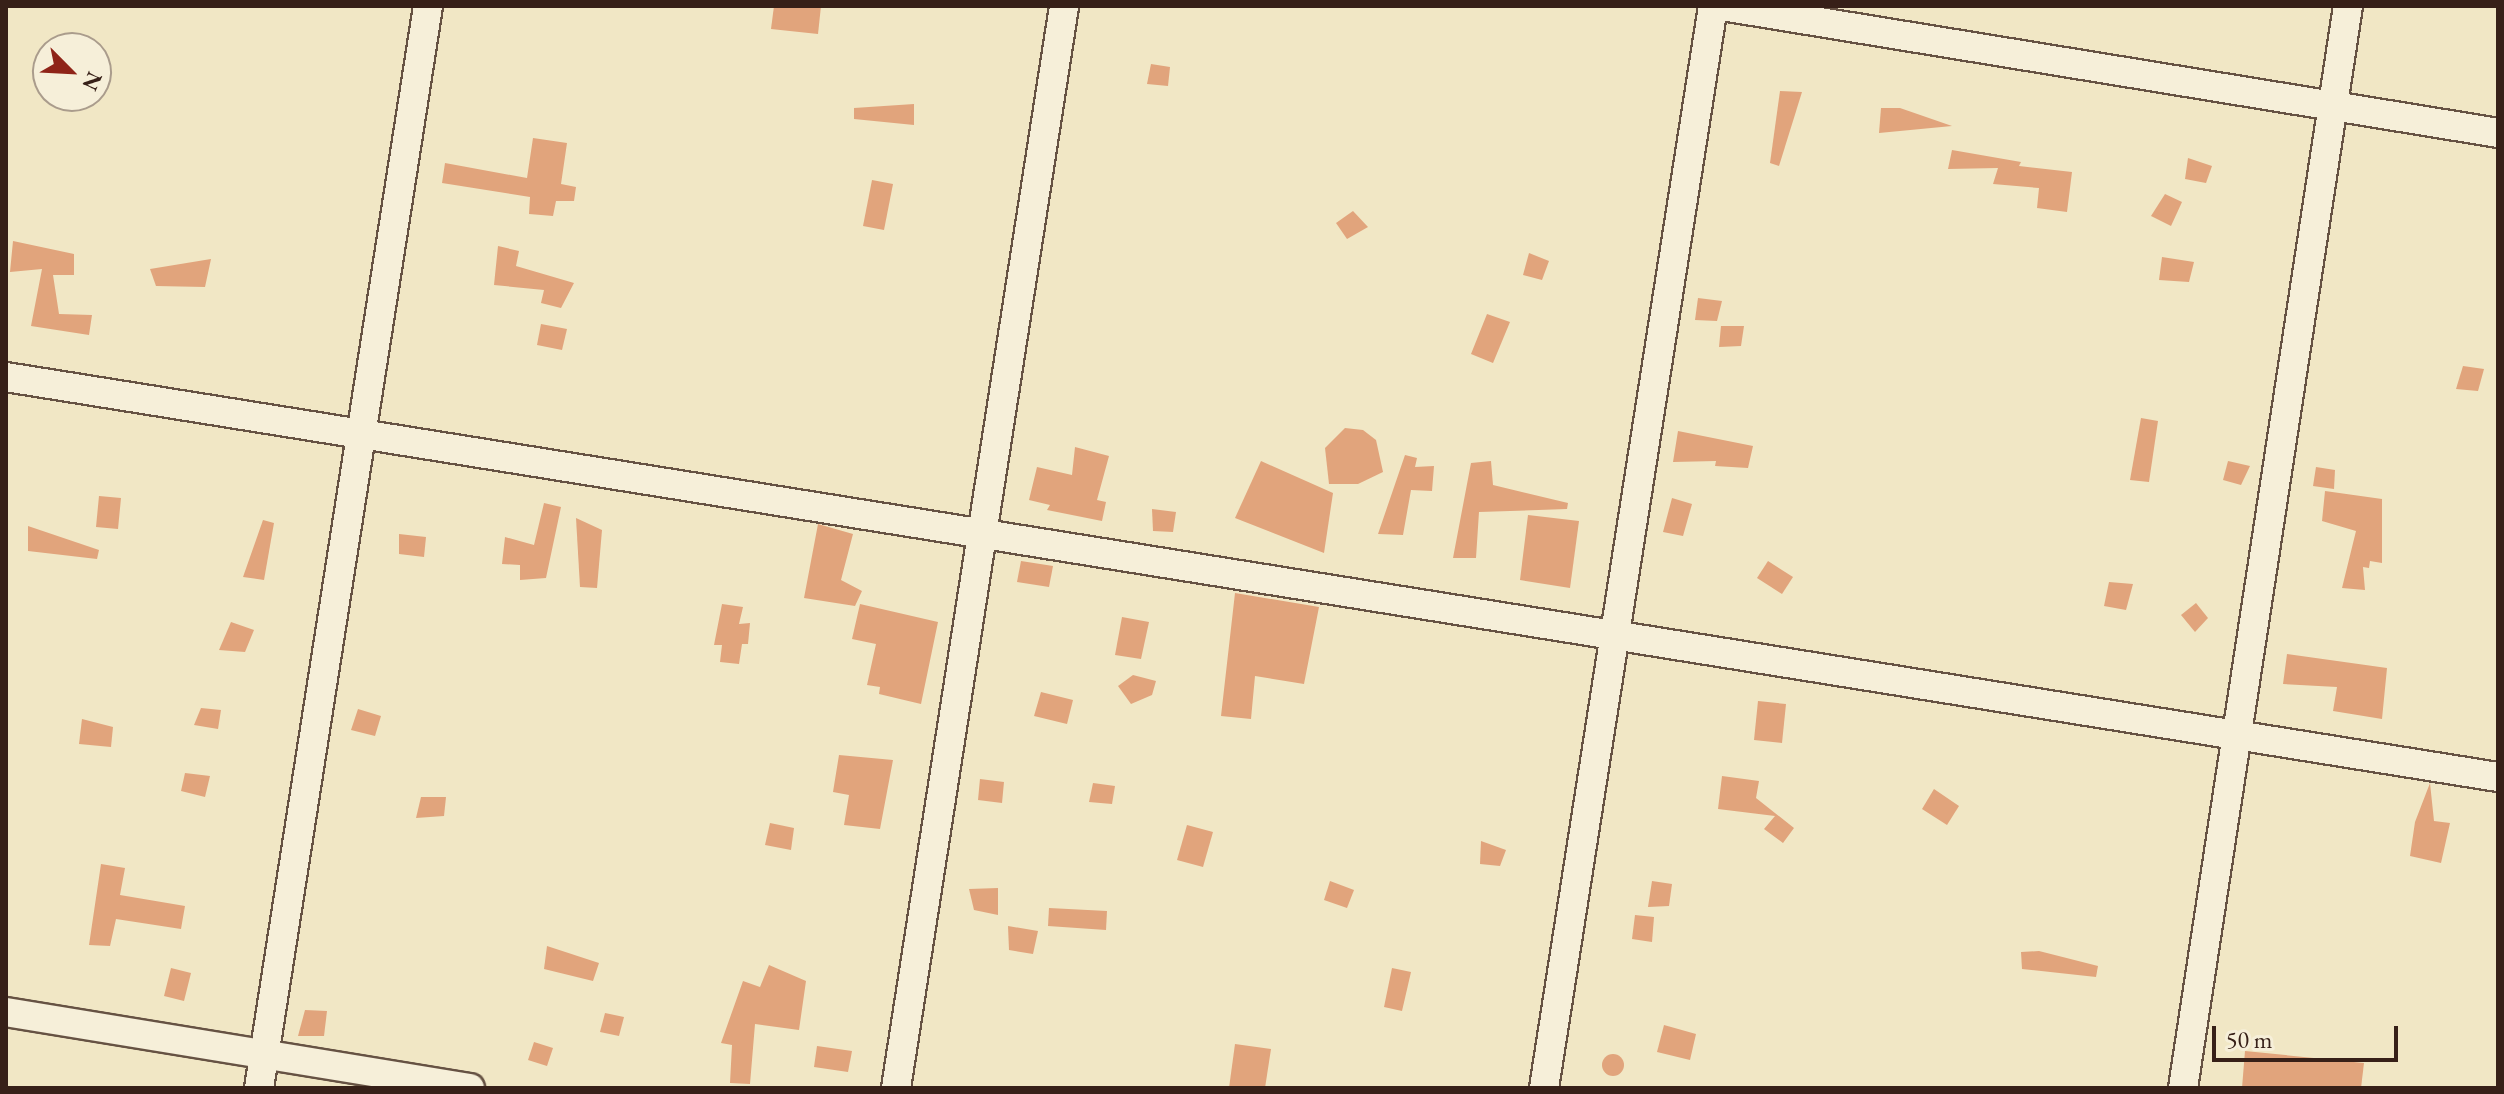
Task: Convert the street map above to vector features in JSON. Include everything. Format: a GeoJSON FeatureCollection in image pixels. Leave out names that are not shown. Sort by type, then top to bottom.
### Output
{"type":"FeatureCollection","features":[{"type":"Feature","properties":{"kind":"street"},"geometry":{"type":"LineString","coordinates":[[259,1088],[428,6]]}},
{"type":"Feature","properties":{"kind":"street"},"geometry":{"type":"LineString","coordinates":[[896,1088],[1064,6]]}},
{"type":"Feature","properties":{"kind":"street"},"geometry":{"type":"LineString","coordinates":[[1544,1088],[1713,6]]}},
{"type":"Feature","properties":{"kind":"street"},"geometry":{"type":"LineString","coordinates":[[1722,6],[2498,133]]}},
{"type":"Feature","properties":{"kind":"street"},"geometry":{"type":"LineString","coordinates":[[2183,1088],[2348,6]]}},
{"type":"Feature","properties":{"kind":"street"},"geometry":{"type":"LineString","coordinates":[[6,377],[2498,777]]}},
{"type":"Feature","properties":{"kind":"street"},"geometry":{"type":"LineString","coordinates":[[6,1012],[470,1088]]}},
{"type":"Feature","properties":{"kind":"building"},"geometry":{"type":"Polygon","coordinates":[[[774,6],[821,6],[818,34],[771,29],[774,6]]]}},
{"type":"Feature","properties":{"kind":"building"},"geometry":{"type":"Polygon","coordinates":[[[1151,64],[1170,67],[1168,86],[1147,84],[1151,64]]]}},
{"type":"Feature","properties":{"kind":"building"},"geometry":{"type":"Polygon","coordinates":[[[1780,91],[1802,92],[1779,166],[1770,163],[1780,91]]]}},
{"type":"Feature","properties":{"kind":"building"},"geometry":{"type":"Polygon","coordinates":[[[914,104],[914,125],[854,119],[854,108],[914,104]]]}},
{"type":"Feature","properties":{"kind":"building"},"geometry":{"type":"Polygon","coordinates":[[[1881,108],[1900,108],[1952,126],[1879,133],[1881,108]]]}},
{"type":"Feature","properties":{"kind":"building"},"geometry":{"type":"Polygon","coordinates":[[[533,138],[567,143],[561,184],[576,187],[574,201],[556,201],[553,216],[529,214],[530,197],[442,183],[445,163],[527,178],[533,138]]]}},
{"type":"Feature","properties":{"kind":"building"},"geometry":{"type":"Polygon","coordinates":[[[1952,150],[2021,162],[2019,166],[2072,172],[2067,212],[2037,208],[2039,188],[1993,184],[1998,168],[1948,169],[1952,150]]]}},
{"type":"Feature","properties":{"kind":"building"},"geometry":{"type":"Polygon","coordinates":[[[2188,158],[2212,166],[2206,183],[2185,179],[2188,158]]]}},
{"type":"Feature","properties":{"kind":"building"},"geometry":{"type":"Polygon","coordinates":[[[872,180],[893,184],[884,230],[863,226],[872,180]]]}},
{"type":"Feature","properties":{"kind":"building"},"geometry":{"type":"Polygon","coordinates":[[[2165,194],[2182,202],[2171,226],[2151,216],[2165,194]]]}},
{"type":"Feature","properties":{"kind":"building"},"geometry":{"type":"Polygon","coordinates":[[[1353,211],[1368,227],[1347,239],[1336,223],[1353,211]]]}},
{"type":"Feature","properties":{"kind":"building"},"geometry":{"type":"Polygon","coordinates":[[[13,241],[74,254],[74,275],[53,275],[59,314],[92,315],[89,335],[31,326],[42,269],[10,272],[13,241]]]}},
{"type":"Feature","properties":{"kind":"building"},"geometry":{"type":"Polygon","coordinates":[[[498,246],[519,251],[516,266],[574,283],[561,308],[541,303],[544,290],[494,285],[498,246]]]}},
{"type":"Feature","properties":{"kind":"building"},"geometry":{"type":"Polygon","coordinates":[[[1529,253],[1549,261],[1542,280],[1523,275],[1529,253]]]}},
{"type":"Feature","properties":{"kind":"building"},"geometry":{"type":"Polygon","coordinates":[[[2162,257],[2194,262],[2189,282],[2159,280],[2162,257]]]}},
{"type":"Feature","properties":{"kind":"building"},"geometry":{"type":"Polygon","coordinates":[[[211,259],[205,287],[156,286],[150,269],[211,259]]]}},
{"type":"Feature","properties":{"kind":"building"},"geometry":{"type":"Polygon","coordinates":[[[1698,298],[1722,301],[1717,321],[1695,320],[1698,298]]]}},
{"type":"Feature","properties":{"kind":"building"},"geometry":{"type":"Polygon","coordinates":[[[1487,314],[1510,322],[1493,363],[1471,354],[1487,314]]]}},
{"type":"Feature","properties":{"kind":"building"},"geometry":{"type":"Polygon","coordinates":[[[541,324],[567,329],[562,350],[537,345],[541,324]]]}},
{"type":"Feature","properties":{"kind":"building"},"geometry":{"type":"Polygon","coordinates":[[[1721,326],[1744,326],[1741,346],[1719,347],[1721,326]]]}},
{"type":"Feature","properties":{"kind":"building"},"geometry":{"type":"Polygon","coordinates":[[[2463,366],[2484,369],[2478,391],[2456,389],[2463,366]]]}},
{"type":"Feature","properties":{"kind":"building"},"geometry":{"type":"Polygon","coordinates":[[[2141,418],[2158,421],[2149,482],[2130,480],[2141,418]]]}},
{"type":"Feature","properties":{"kind":"building"},"geometry":{"type":"Polygon","coordinates":[[[1345,428],[1363,430],[1376,440],[1383,472],[1358,484],[1329,484],[1325,448],[1345,428]]]}},
{"type":"Feature","properties":{"kind":"building"},"geometry":{"type":"Polygon","coordinates":[[[1678,431],[1753,446],[1748,468],[1715,466],[1716,461],[1673,462],[1678,431]]]}},
{"type":"Feature","properties":{"kind":"building"},"geometry":{"type":"Polygon","coordinates":[[[1075,447],[1109,456],[1097,500],[1106,502],[1102,521],[1047,510],[1050,505],[1029,500],[1037,467],[1072,475],[1075,447]]]}},
{"type":"Feature","properties":{"kind":"building"},"geometry":{"type":"Polygon","coordinates":[[[1405,455],[1417,458],[1415,467],[1434,466],[1432,491],[1411,490],[1403,535],[1378,534],[1405,455]]]}},
{"type":"Feature","properties":{"kind":"building"},"geometry":{"type":"Polygon","coordinates":[[[1261,461],[1333,493],[1324,553],[1235,518],[1261,461]]]}},
{"type":"Feature","properties":{"kind":"building"},"geometry":{"type":"Polygon","coordinates":[[[1491,461],[1493,485],[1568,503],[1567,509],[1479,512],[1476,558],[1453,558],[1471,463],[1491,461]]]}},
{"type":"Feature","properties":{"kind":"building"},"geometry":{"type":"Polygon","coordinates":[[[2228,461],[2250,466],[2241,485],[2223,480],[2228,461]]]}},
{"type":"Feature","properties":{"kind":"building"},"geometry":{"type":"Polygon","coordinates":[[[2316,467],[2335,470],[2334,489],[2313,486],[2316,467]]]}},
{"type":"Feature","properties":{"kind":"building"},"geometry":{"type":"Polygon","coordinates":[[[2325,491],[2382,499],[2382,563],[2370,561],[2369,568],[2363,567],[2365,590],[2342,588],[2356,531],[2322,521],[2325,491]]]}},
{"type":"Feature","properties":{"kind":"building"},"geometry":{"type":"Polygon","coordinates":[[[99,496],[121,498],[118,529],[96,527],[99,496]]]}},
{"type":"Feature","properties":{"kind":"building"},"geometry":{"type":"Polygon","coordinates":[[[1672,498],[1692,504],[1683,536],[1663,532],[1672,498]]]}},
{"type":"Feature","properties":{"kind":"building"},"geometry":{"type":"Polygon","coordinates":[[[544,503],[561,507],[546,578],[520,580],[520,565],[502,564],[505,537],[534,545],[544,503]]]}},
{"type":"Feature","properties":{"kind":"building"},"geometry":{"type":"Polygon","coordinates":[[[1152,509],[1176,512],[1173,532],[1153,531],[1152,509]]]}},
{"type":"Feature","properties":{"kind":"building"},"geometry":{"type":"Polygon","coordinates":[[[1528,515],[1579,521],[1570,588],[1520,580],[1528,515]]]}},
{"type":"Feature","properties":{"kind":"building"},"geometry":{"type":"Polygon","coordinates":[[[576,518],[602,530],[597,588],[580,587],[576,518]]]}},
{"type":"Feature","properties":{"kind":"building"},"geometry":{"type":"Polygon","coordinates":[[[263,520],[274,523],[264,580],[243,577],[263,520]]]}},
{"type":"Feature","properties":{"kind":"building"},"geometry":{"type":"Polygon","coordinates":[[[818,524],[853,534],[841,580],[862,591],[855,606],[804,598],[818,524]]]}},
{"type":"Feature","properties":{"kind":"building"},"geometry":{"type":"Polygon","coordinates":[[[28,526],[99,550],[97,559],[28,551],[28,526]]]}},
{"type":"Feature","properties":{"kind":"building"},"geometry":{"type":"Polygon","coordinates":[[[399,534],[426,537],[424,557],[399,554],[399,534]]]}},
{"type":"Feature","properties":{"kind":"building"},"geometry":{"type":"Polygon","coordinates":[[[1021,561],[1053,566],[1049,587],[1017,582],[1021,561]]]}},
{"type":"Feature","properties":{"kind":"building"},"geometry":{"type":"Polygon","coordinates":[[[1768,561],[1793,577],[1782,594],[1757,578],[1768,561]]]}},
{"type":"Feature","properties":{"kind":"building"},"geometry":{"type":"Polygon","coordinates":[[[2109,582],[2133,584],[2126,610],[2104,606],[2109,582]]]}},
{"type":"Feature","properties":{"kind":"building"},"geometry":{"type":"Polygon","coordinates":[[[1235,593],[1319,607],[1304,684],[1255,676],[1251,719],[1221,716],[1235,593]]]}},
{"type":"Feature","properties":{"kind":"building"},"geometry":{"type":"Polygon","coordinates":[[[2196,603],[2208,618],[2195,632],[2181,615],[2196,603]]]}},
{"type":"Feature","properties":{"kind":"building"},"geometry":{"type":"Polygon","coordinates":[[[722,604],[743,607],[739,624],[750,623],[748,644],[742,644],[739,664],[720,662],[722,645],[714,645],[722,604]]]}},
{"type":"Feature","properties":{"kind":"building"},"geometry":{"type":"Polygon","coordinates":[[[860,604],[938,622],[921,704],[879,694],[880,687],[867,685],[876,644],[852,639],[860,604]]]}},
{"type":"Feature","properties":{"kind":"building"},"geometry":{"type":"Polygon","coordinates":[[[1122,617],[1149,622],[1141,659],[1115,655],[1122,617]]]}},
{"type":"Feature","properties":{"kind":"building"},"geometry":{"type":"Polygon","coordinates":[[[231,622],[254,630],[245,652],[219,650],[231,622]]]}},
{"type":"Feature","properties":{"kind":"building"},"geometry":{"type":"Polygon","coordinates":[[[2287,654],[2387,668],[2382,719],[2333,711],[2337,687],[2283,684],[2287,654]]]}},
{"type":"Feature","properties":{"kind":"building"},"geometry":{"type":"Polygon","coordinates":[[[1133,675],[1156,681],[1152,695],[1131,704],[1118,686],[1133,675]]]}},
{"type":"Feature","properties":{"kind":"building"},"geometry":{"type":"Polygon","coordinates":[[[1041,692],[1073,700],[1067,724],[1034,716],[1041,692]]]}},
{"type":"Feature","properties":{"kind":"building"},"geometry":{"type":"Polygon","coordinates":[[[1758,701],[1786,704],[1782,743],[1754,740],[1758,701]]]}},
{"type":"Feature","properties":{"kind":"building"},"geometry":{"type":"Polygon","coordinates":[[[201,708],[221,710],[218,729],[194,725],[201,708]]]}},
{"type":"Feature","properties":{"kind":"building"},"geometry":{"type":"Polygon","coordinates":[[[358,709],[381,716],[375,736],[351,730],[358,709]]]}},
{"type":"Feature","properties":{"kind":"building"},"geometry":{"type":"Polygon","coordinates":[[[82,719],[113,727],[111,747],[79,744],[82,719]]]}},
{"type":"Feature","properties":{"kind":"building"},"geometry":{"type":"Polygon","coordinates":[[[839,755],[893,760],[880,829],[844,825],[849,795],[833,792],[839,755]]]}},
{"type":"Feature","properties":{"kind":"building"},"geometry":{"type":"Polygon","coordinates":[[[185,773],[210,776],[205,797],[181,791],[185,773]]]}},
{"type":"Feature","properties":{"kind":"building"},"geometry":{"type":"Polygon","coordinates":[[[1722,776],[1759,781],[1756,798],[1794,828],[1783,843],[1764,829],[1775,816],[1718,809],[1722,776]]]}},
{"type":"Feature","properties":{"kind":"building"},"geometry":{"type":"Polygon","coordinates":[[[980,779],[1004,782],[1002,803],[978,800],[980,779]]]}},
{"type":"Feature","properties":{"kind":"building"},"geometry":{"type":"Polygon","coordinates":[[[1093,783],[1115,786],[1112,804],[1089,802],[1093,783]]]}},
{"type":"Feature","properties":{"kind":"building"},"geometry":{"type":"Polygon","coordinates":[[[2430,783],[2434,821],[2450,823],[2441,863],[2410,856],[2415,822],[2430,783]]]}},
{"type":"Feature","properties":{"kind":"building"},"geometry":{"type":"Polygon","coordinates":[[[1934,789],[1959,806],[1947,825],[1922,809],[1934,789]]]}},
{"type":"Feature","properties":{"kind":"building"},"geometry":{"type":"Polygon","coordinates":[[[421,797],[446,797],[444,816],[416,818],[421,797]]]}},
{"type":"Feature","properties":{"kind":"building"},"geometry":{"type":"Polygon","coordinates":[[[770,823],[794,828],[791,850],[765,845],[770,823]]]}},
{"type":"Feature","properties":{"kind":"building"},"geometry":{"type":"Polygon","coordinates":[[[1187,825],[1213,832],[1203,867],[1177,860],[1187,825]]]}},
{"type":"Feature","properties":{"kind":"building"},"geometry":{"type":"Polygon","coordinates":[[[1481,841],[1506,850],[1500,866],[1480,864],[1481,841]]]}},
{"type":"Feature","properties":{"kind":"building"},"geometry":{"type":"Polygon","coordinates":[[[101,864],[125,868],[120,895],[185,906],[181,929],[116,919],[110,946],[89,945],[101,864]]]}},
{"type":"Feature","properties":{"kind":"building"},"geometry":{"type":"Polygon","coordinates":[[[1330,881],[1354,890],[1347,908],[1324,900],[1330,881]]]}},
{"type":"Feature","properties":{"kind":"building"},"geometry":{"type":"Polygon","coordinates":[[[1652,881],[1672,884],[1669,906],[1648,907],[1652,881]]]}},
{"type":"Feature","properties":{"kind":"building"},"geometry":{"type":"Polygon","coordinates":[[[998,888],[998,915],[974,910],[969,889],[998,888]]]}},
{"type":"Feature","properties":{"kind":"building"},"geometry":{"type":"Polygon","coordinates":[[[1049,908],[1107,911],[1106,930],[1048,926],[1049,908]]]}},
{"type":"Feature","properties":{"kind":"building"},"geometry":{"type":"Polygon","coordinates":[[[1635,915],[1654,917],[1652,942],[1632,939],[1635,915]]]}},
{"type":"Feature","properties":{"kind":"building"},"geometry":{"type":"Polygon","coordinates":[[[1008,926],[1038,931],[1033,954],[1009,950],[1008,926]]]}},
{"type":"Feature","properties":{"kind":"building"},"geometry":{"type":"Polygon","coordinates":[[[547,946],[599,963],[593,981],[544,969],[547,946]]]}},
{"type":"Feature","properties":{"kind":"building"},"geometry":{"type":"Polygon","coordinates":[[[2039,951],[2098,966],[2096,977],[2022,969],[2021,952],[2039,951]]]}},
{"type":"Feature","properties":{"kind":"building"},"geometry":{"type":"Polygon","coordinates":[[[769,965],[806,981],[799,1030],[755,1024],[750,1084],[730,1083],[732,1045],[721,1043],[743,981],[760,987],[769,965]]]}},
{"type":"Feature","properties":{"kind":"building"},"geometry":{"type":"Polygon","coordinates":[[[171,968],[191,973],[184,1001],[164,996],[171,968]]]}},
{"type":"Feature","properties":{"kind":"building"},"geometry":{"type":"Polygon","coordinates":[[[1392,968],[1411,972],[1402,1011],[1384,1007],[1392,968]]]}},
{"type":"Feature","properties":{"kind":"building"},"geometry":{"type":"Polygon","coordinates":[[[305,1010],[327,1011],[324,1036],[298,1036],[305,1010]]]}},
{"type":"Feature","properties":{"kind":"building"},"geometry":{"type":"Polygon","coordinates":[[[605,1013],[624,1017],[619,1036],[600,1032],[605,1013]]]}},
{"type":"Feature","properties":{"kind":"building"},"geometry":{"type":"Polygon","coordinates":[[[1664,1025],[1696,1034],[1690,1060],[1657,1052],[1664,1025]]]}},
{"type":"Feature","properties":{"kind":"building"},"geometry":{"type":"Polygon","coordinates":[[[534,1042],[553,1048],[547,1066],[528,1060],[534,1042]]]}},
{"type":"Feature","properties":{"kind":"building"},"geometry":{"type":"Polygon","coordinates":[[[1235,1044],[1271,1049],[1265,1088],[1229,1088],[1235,1044]]]}},
{"type":"Feature","properties":{"kind":"building"},"geometry":{"type":"Polygon","coordinates":[[[817,1046],[852,1051],[848,1072],[814,1067],[817,1046]]]}},
{"type":"Feature","properties":{"kind":"building"},"geometry":{"type":"Polygon","coordinates":[[[2245,1051],[2364,1063],[2361,1088],[2242,1088],[2245,1051]]]}},
{"type":"Feature","properties":{"kind":"building"},"geometry":{"type":"Polygon","coordinates":[[[1609,1054],[1617,1054],[1624,1065],[1617,1076],[1609,1076],[1602,1069],[1602,1061],[1609,1054]]]}}]}
